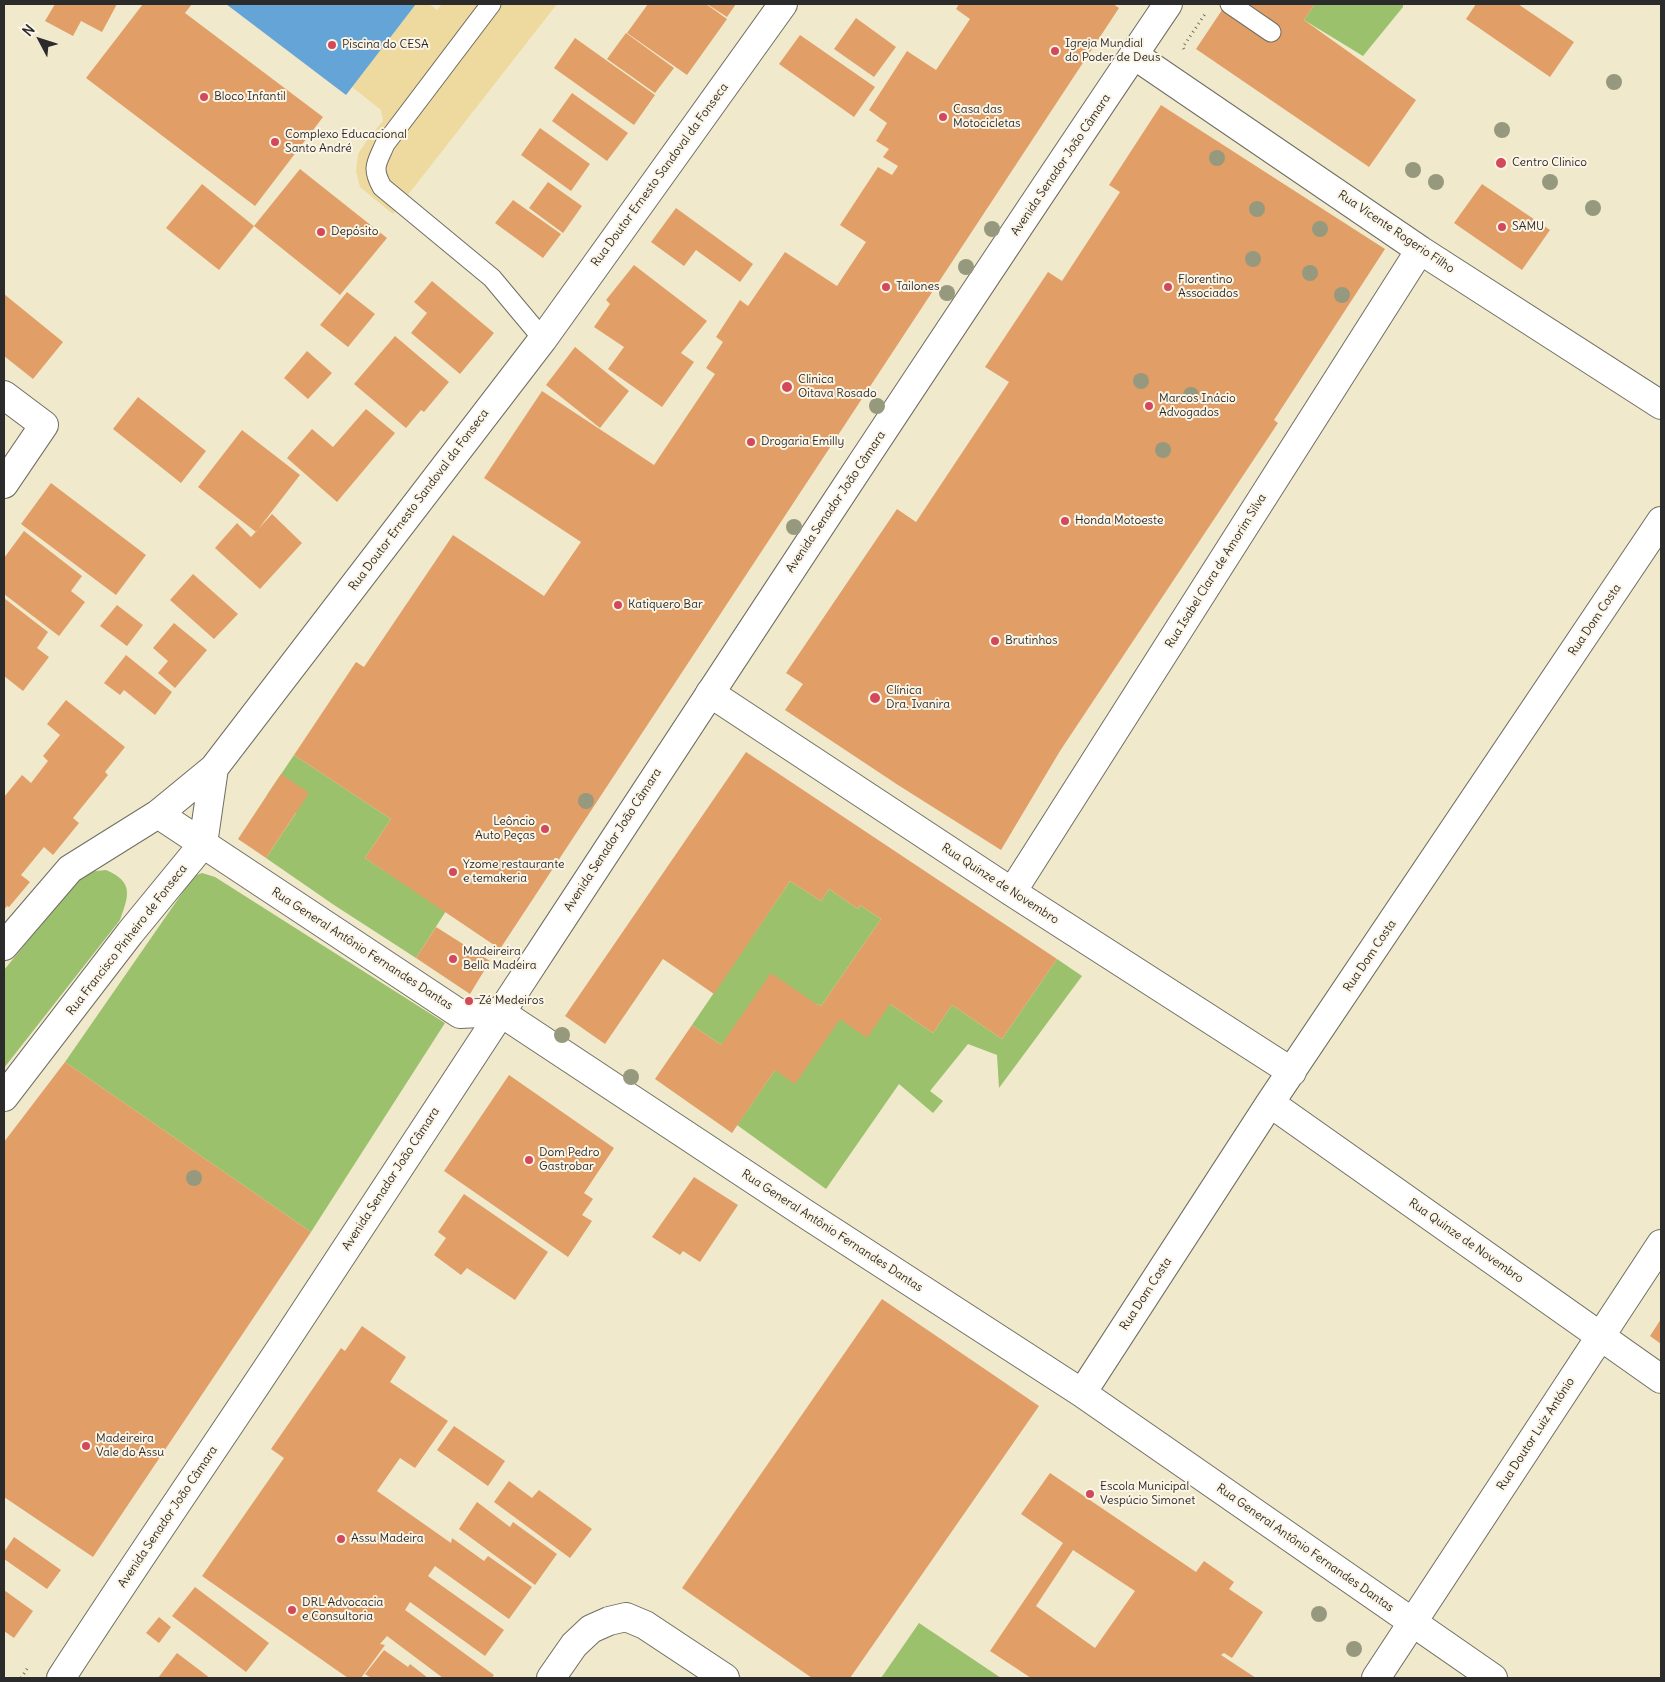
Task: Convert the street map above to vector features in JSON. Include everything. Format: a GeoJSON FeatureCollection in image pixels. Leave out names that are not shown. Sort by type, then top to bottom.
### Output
{"type":"FeatureCollection","features":[{"type":"Feature","properties":{"kind":"street","name":"Rua Doutor Ernesto Sandoval da Fonseca"},"geometry":{"type":"LineString","coordinates":[[4,946],[70,869],[158,814],[214,768],[543,339],[783,4]]}},
{"type":"Feature","properties":{"kind":"street","name":"Avenida Senador João Câmara"},"geometry":{"type":"LineString","coordinates":[[61,1678],[288,1337],[710,693],[1168,4]]}},
{"type":"Feature","properties":{"kind":"street","name":"Rua Vicente Rogerio Filho"},"geometry":{"type":"LineString","coordinates":[[1134,54],[1420,250],[1661,404]]}},
{"type":"Feature","properties":{"kind":"street","name":"Rua Isabel Clara de Amorim Silva"},"geometry":{"type":"LineString","coordinates":[[1012,892],[1420,250]]}},
{"type":"Feature","properties":{"kind":"street"},"geometry":{"type":"LineString","coordinates":[[4,484],[44,425],[6,396]]}},
{"type":"Feature","properties":{"kind":"street","name":"Rua Dom Costa"},"geometry":{"type":"LineString","coordinates":[[1082,1393],[1270,1103],[1661,521]]}},
{"type":"Feature","properties":{"kind":"street","name":"Rua Quinze de Novembro"},"geometry":{"type":"LineString","coordinates":[[710,693],[1012,892],[1292,1072]]}},
{"type":"Feature","properties":{"kind":"street"},"geometry":{"type":"LineString","coordinates":[[203,844],[214,768]]}},
{"type":"Feature","properties":{"kind":"street","name":"Rua General Antônio Fernandes Dantas"},"geometry":{"type":"LineString","coordinates":[[158,814],[460,1014],[500,1012],[804,1213],[1082,1393],[1493,1678]]}},
{"type":"Feature","properties":{"kind":"street","name":"Rua Francisco Pinheiro de Fonseca"},"geometry":{"type":"LineString","coordinates":[[4,1097],[130,933],[203,844]]}},
{"type":"Feature","properties":{"kind":"street","name":"Rua Quinze de Novembro"},"geometry":{"type":"LineString","coordinates":[[1270,1103],[1661,1379]]}},
{"type":"Feature","properties":{"kind":"street","name":"Rua Doutor Luiz António"},"geometry":{"type":"LineString","coordinates":[[1376,1678],[1661,1244]]}},
{"type":"Feature","properties":{"kind":"street"},"geometry":{"type":"LineString","coordinates":[[551,1678],[574,1645],[591,1629],[609,1621],[626,1618],[645,1625],[725,1678]]}},
{"type":"Feature","properties":{"kind":"lane"},"geometry":{"type":"LineString","coordinates":[[491,4],[385,144],[376,164],[375,175],[382,187],[492,278],[543,339]]}},
{"type":"Feature","properties":{"kind":"lane"},"geometry":{"type":"LineString","coordinates":[[1230,4],[1271,32]]}},
{"type":"Feature","properties":{"kind":"green space"},"geometry":{"type":"Polygon","coordinates":[[[1315,4],[1403,4],[1403,7],[1363,56],[1304,20],[1315,4]]]}},
{"type":"Feature","properties":{"kind":"green space"},"geometry":{"type":"Polygon","coordinates":[[[294,755],[391,819],[365,858],[446,911],[416,958],[266,858],[296,813],[267,795],[294,755]]]}},
{"type":"Feature","properties":{"kind":"green space"},"geometry":{"type":"Polygon","coordinates":[[[106,870],[121,879],[127,890],[126,903],[120,920],[4,1068],[4,970],[68,892],[87,872],[106,870]]]}},
{"type":"Feature","properties":{"kind":"green space"},"geometry":{"type":"Polygon","coordinates":[[[202,873],[215,877],[445,1023],[311,1232],[65,1062],[194,876],[202,873]]]}},
{"type":"Feature","properties":{"kind":"green space"},"geometry":{"type":"Polygon","coordinates":[[[790,881],[821,901],[829,889],[858,909],[860,905],[881,919],[821,1006],[816,1004],[721,1045],[692,1025],[790,881]]]}},
{"type":"Feature","properties":{"kind":"green space"},"geometry":{"type":"Polygon","coordinates":[[[1057,959],[1082,976],[999,1088],[997,1055],[968,1044],[930,1091],[943,1101],[933,1113],[899,1084],[826,1189],[737,1125],[775,1070],[840,1019],[890,1004],[933,1033],[952,1005],[1002,1039],[1057,959]]]}},
{"type":"Feature","properties":{"kind":"green space"},"geometry":{"type":"Polygon","coordinates":[[[919,1623],[1001,1678],[881,1678],[919,1623]]]}},
{"type":"Feature","properties":{"kind":"sand"},"geometry":{"type":"Polygon","coordinates":[[[416,4],[429,4],[437,10],[442,4],[557,4],[393,214],[360,187],[356,171],[358,154],[383,121],[381,110],[352,87],[416,4]]]}},
{"type":"Feature","properties":{"kind":"water","name":"Piscina do CESA"},"geometry":{"type":"Polygon","coordinates":[[[226,4],[416,4],[346,95],[226,4]]]}},
{"type":"Feature","properties":{"kind":"building"},"geometry":{"type":"Polygon","coordinates":[[[55,4],[117,4],[102,32],[81,21],[73,36],[45,21],[55,4]]]}},
{"type":"Feature","properties":{"kind":"building","name":"Bloco Infantil"},"geometry":{"type":"Polygon","coordinates":[[[143,4],[192,4],[185,13],[323,117],[255,206],[86,78],[143,4]]]}},
{"type":"Feature","properties":{"kind":"building"},"geometry":{"type":"Polygon","coordinates":[[[648,4],[706,4],[727,19],[687,75],[627,33],[648,4]]]}},
{"type":"Feature","properties":{"kind":"building"},"geometry":{"type":"Polygon","coordinates":[[[707,4],[736,4],[727,17],[707,4]]]}},
{"type":"Feature","properties":{"kind":"building"},"geometry":{"type":"Polygon","coordinates":[[[959,4],[1113,4],[1119,8],[500,949],[365,858],[391,819],[294,755],[356,662],[364,667],[453,535],[544,596],[581,542],[484,478],[542,391],[654,465],[715,374],[706,368],[723,342],[716,337],[740,300],[748,306],[785,252],[837,286],[866,242],[840,225],[878,167],[892,175],[898,166],[883,157],[889,149],[876,141],[887,123],[869,110],[907,51],[936,70],[970,19],[956,9],[959,4]]]}},
{"type":"Feature","properties":{"kind":"building"},"geometry":{"type":"Polygon","coordinates":[[[1226,4],[1315,4],[1304,20],[1416,100],[1369,167],[1196,49],[1226,4]]]}},
{"type":"Feature","properties":{"kind":"building"},"geometry":{"type":"Polygon","coordinates":[[[1476,4],[1518,4],[1574,42],[1550,77],[1466,19],[1476,4]]]}},
{"type":"Feature","properties":{"kind":"building"},"geometry":{"type":"Polygon","coordinates":[[[856,18],[896,47],[874,77],[834,49],[856,18]]]}},
{"type":"Feature","properties":{"kind":"building"},"geometry":{"type":"Polygon","coordinates":[[[626,33],[674,68],[655,93],[607,59],[626,33]]]}},
{"type":"Feature","properties":{"kind":"building"},"geometry":{"type":"Polygon","coordinates":[[[800,35],[875,87],[854,117],[779,64],[800,35]]]}},
{"type":"Feature","properties":{"kind":"building"},"geometry":{"type":"Polygon","coordinates":[[[575,38],[655,95],[634,125],[554,68],[575,38]]]}},
{"type":"Feature","properties":{"kind":"building"},"geometry":{"type":"Polygon","coordinates":[[[572,93],[628,133],[607,161],[552,121],[572,93]]]}},
{"type":"Feature","properties":{"kind":"building"},"geometry":{"type":"Polygon","coordinates":[[[1161,105],[1385,249],[1274,420],[1278,423],[1060,751],[1001,850],[785,710],[803,684],[786,673],[897,509],[916,522],[1009,382],[985,367],[1048,272],[1062,281],[1120,192],[1109,185],[1161,105]]]}},
{"type":"Feature","properties":{"kind":"building"},"geometry":{"type":"Polygon","coordinates":[[[540,128],[590,164],[571,191],[521,155],[540,128]]]}},
{"type":"Feature","properties":{"kind":"building","name":"Depósito"},"geometry":{"type":"Polygon","coordinates":[[[300,169],[387,238],[340,295],[254,226],[300,169]]]}},
{"type":"Feature","properties":{"kind":"building"},"geometry":{"type":"Polygon","coordinates":[[[548,182],[582,206],[563,233],[529,208],[548,182]]]}},
{"type":"Feature","properties":{"kind":"building"},"geometry":{"type":"Polygon","coordinates":[[[202,184],[254,226],[219,270],[166,228],[202,184]]]}},
{"type":"Feature","properties":{"kind":"building","name":"SAMU"},"geometry":{"type":"Polygon","coordinates":[[[1482,184],[1550,230],[1522,270],[1454,223],[1482,184]]]}},
{"type":"Feature","properties":{"kind":"building"},"geometry":{"type":"Polygon","coordinates":[[[513,200],[561,234],[543,258],[495,223],[513,200]]]}},
{"type":"Feature","properties":{"kind":"building"},"geometry":{"type":"Polygon","coordinates":[[[676,208],[753,264],[740,282],[696,250],[684,266],[651,242],[676,208]]]}},
{"type":"Feature","properties":{"kind":"building"},"geometry":{"type":"Polygon","coordinates":[[[634,265],[707,321],[681,353],[694,362],[662,407],[608,369],[624,347],[594,327],[610,304],[606,300],[634,265]]]}},
{"type":"Feature","properties":{"kind":"building"},"geometry":{"type":"Polygon","coordinates":[[[432,281],[494,333],[460,374],[411,333],[427,313],[414,302],[432,281]]]}},
{"type":"Feature","properties":{"kind":"building"},"geometry":{"type":"Polygon","coordinates":[[[347,292],[375,314],[348,347],[320,325],[347,292]]]}},
{"type":"Feature","properties":{"kind":"building"},"geometry":{"type":"Polygon","coordinates":[[[4,294],[63,342],[33,379],[4,356],[4,294]]]}},
{"type":"Feature","properties":{"kind":"building"},"geometry":{"type":"Polygon","coordinates":[[[395,336],[449,382],[424,412],[421,410],[406,428],[354,384],[395,336]]]}},
{"type":"Feature","properties":{"kind":"building"},"geometry":{"type":"Polygon","coordinates":[[[575,347],[629,391],[600,428],[546,385],[575,347]]]}},
{"type":"Feature","properties":{"kind":"building"},"geometry":{"type":"Polygon","coordinates":[[[307,351],[332,373],[308,399],[284,378],[307,351]]]}},
{"type":"Feature","properties":{"kind":"building"},"geometry":{"type":"Polygon","coordinates":[[[138,397],[206,451],[181,483],[113,429],[138,397]]]}},
{"type":"Feature","properties":{"kind":"building"},"geometry":{"type":"Polygon","coordinates":[[[366,409],[395,433],[337,502],[287,458],[312,429],[333,447],[366,409]]]}},
{"type":"Feature","properties":{"kind":"building"},"geometry":{"type":"Polygon","coordinates":[[[242,430],[300,475],[256,532],[198,487],[242,430]]]}},
{"type":"Feature","properties":{"kind":"building"},"geometry":{"type":"Polygon","coordinates":[[[51,483],[146,555],[116,595],[21,524],[51,483]]]}},
{"type":"Feature","properties":{"kind":"building"},"geometry":{"type":"Polygon","coordinates":[[[272,514],[302,543],[260,589],[215,548],[237,523],[251,537],[272,514]]]}},
{"type":"Feature","properties":{"kind":"building"},"geometry":{"type":"Polygon","coordinates":[[[24,531],[82,576],[71,591],[85,602],[59,636],[4,594],[4,558],[24,531]]]}},
{"type":"Feature","properties":{"kind":"building"},"geometry":{"type":"Polygon","coordinates":[[[193,574],[238,614],[214,639],[170,600],[193,574]]]}},
{"type":"Feature","properties":{"kind":"building"},"geometry":{"type":"Polygon","coordinates":[[[4,598],[48,632],[37,648],[49,657],[23,691],[4,676],[4,598]]]}},
{"type":"Feature","properties":{"kind":"building"},"geometry":{"type":"Polygon","coordinates":[[[117,605],[143,625],[127,646],[100,626],[117,605]]]}},
{"type":"Feature","properties":{"kind":"building"},"geometry":{"type":"Polygon","coordinates":[[[174,623],[207,650],[175,688],[158,673],[168,661],[153,648],[174,623]]]}},
{"type":"Feature","properties":{"kind":"building"},"geometry":{"type":"Polygon","coordinates":[[[126,655],[172,692],[155,715],[124,690],[120,695],[104,683],[126,655]]]}},
{"type":"Feature","properties":{"kind":"building"},"geometry":{"type":"Polygon","coordinates":[[[66,700],[125,747],[105,772],[108,775],[73,818],[79,823],[53,855],[44,847],[21,875],[30,882],[9,907],[7,906],[4,910],[4,797],[22,775],[31,783],[48,761],[43,756],[60,735],[47,724],[66,700]]]}},
{"type":"Feature","properties":{"kind":"building"},"geometry":{"type":"Polygon","coordinates":[[[746,752],[1057,959],[1002,1039],[952,1005],[933,1033],[890,1004],[867,1038],[840,1019],[795,1084],[775,1070],[732,1133],[655,1079],[692,1025],[721,1045],[771,973],[821,1006],[881,919],[860,905],[858,909],[829,889],[821,901],[790,881],[714,994],[663,959],[605,1044],[565,1016],[746,752]]]}},
{"type":"Feature","properties":{"kind":"building"},"geometry":{"type":"Polygon","coordinates":[[[281,774],[309,793],[266,858],[238,839],[281,774]]]}},
{"type":"Feature","properties":{"kind":"building","name":"Madeireira Bella Madeira"},"geometry":{"type":"Polygon","coordinates":[[[436,927],[490,961],[470,994],[416,958],[436,927]]]}},
{"type":"Feature","properties":{"kind":"building"},"geometry":{"type":"Polygon","coordinates":[[[65,1062],[311,1232],[93,1557],[4,1497],[4,1142],[65,1062]]]}},
{"type":"Feature","properties":{"kind":"building","name":"Dom Pedro Gastrobar"},"geometry":{"type":"Polygon","coordinates":[[[509,1075],[614,1148],[584,1193],[593,1199],[582,1215],[592,1221],[568,1257],[444,1171],[509,1075]]]}},
{"type":"Feature","properties":{"kind":"building"},"geometry":{"type":"Polygon","coordinates":[[[694,1177],[738,1205],[700,1262],[683,1251],[680,1255],[652,1237],[694,1177]]]}},
{"type":"Feature","properties":{"kind":"building"},"geometry":{"type":"Polygon","coordinates":[[[464,1194],[548,1252],[515,1300],[467,1268],[461,1275],[434,1255],[446,1238],[438,1232],[464,1194]]]}},
{"type":"Feature","properties":{"kind":"building"},"geometry":{"type":"Polygon","coordinates":[[[882,1299],[1039,1406],[850,1678],[812,1678],[682,1588],[882,1299]]]}},
{"type":"Feature","properties":{"kind":"building"},"geometry":{"type":"Polygon","coordinates":[[[1661,1319],[1661,1344],[1650,1336],[1661,1319]]]}},
{"type":"Feature","properties":{"kind":"building"},"geometry":{"type":"Polygon","coordinates":[[[362,1326],[406,1357],[390,1382],[448,1421],[415,1468],[400,1458],[377,1491],[451,1543],[452,1538],[484,1561],[488,1556],[532,1587],[509,1619],[435,1566],[428,1576],[504,1630],[485,1656],[410,1602],[405,1610],[494,1675],[492,1678],[443,1678],[387,1636],[380,1644],[385,1645],[361,1678],[348,1678],[202,1576],[284,1458],[271,1449],[341,1348],[345,1351],[362,1326]]]}},
{"type":"Feature","properties":{"kind":"building"},"geometry":{"type":"Polygon","coordinates":[[[454,1426],[505,1461],[488,1486],[437,1450],[454,1426]]]}},
{"type":"Feature","properties":{"kind":"building"},"geometry":{"type":"Polygon","coordinates":[[[1050,1473],[1196,1572],[1204,1561],[1234,1582],[1229,1589],[1263,1612],[1232,1658],[1224,1653],[1221,1655],[1256,1678],[1031,1678],[990,1651],[1063,1543],[1021,1514],[1050,1473]],[[1073,1550],[1036,1606],[1095,1648],[1135,1591],[1073,1550]]]}},
{"type":"Feature","properties":{"kind":"building"},"geometry":{"type":"Polygon","coordinates":[[[509,1481],[532,1498],[539,1490],[592,1529],[570,1558],[494,1502],[509,1481]]]}},
{"type":"Feature","properties":{"kind":"building"},"geometry":{"type":"Polygon","coordinates":[[[477,1502],[510,1527],[513,1522],[557,1554],[535,1585],[459,1529],[477,1502]]]}},
{"type":"Feature","properties":{"kind":"building"},"geometry":{"type":"Polygon","coordinates":[[[14,1537],[61,1570],[47,1589],[4,1559],[4,1552],[14,1537]]]}},
{"type":"Feature","properties":{"kind":"building"},"geometry":{"type":"Polygon","coordinates":[[[195,1587],[269,1643],[246,1672],[172,1616],[195,1587]]]}},
{"type":"Feature","properties":{"kind":"building"},"geometry":{"type":"Polygon","coordinates":[[[4,1590],[33,1611],[14,1638],[4,1631],[4,1590]]]}},
{"type":"Feature","properties":{"kind":"building"},"geometry":{"type":"Polygon","coordinates":[[[159,1617],[171,1627],[159,1643],[146,1633],[159,1617]]]}},
{"type":"Feature","properties":{"kind":"building"},"geometry":{"type":"Polygon","coordinates":[[[384,1650],[408,1667],[410,1664],[428,1678],[371,1678],[365,1674],[384,1650]]]}},
{"type":"Feature","properties":{"kind":"building"},"geometry":{"type":"Polygon","coordinates":[[[177,1653],[210,1678],[158,1678],[177,1653]]]}},
{"type":"Feature","properties":{"kind":"place","name":"Piscina do CESA"},"geometry":{"type":"Point","coordinates":[332,45]}},
{"type":"Feature","properties":{"kind":"place","name":"Igreja Mundial do Poder de Deus"},"geometry":{"type":"Point","coordinates":[1055,51]}},
{"type":"Feature","properties":{"kind":"place","name":"Bloco Infantil"},"geometry":{"type":"Point","coordinates":[204,97]}},
{"type":"Feature","properties":{"kind":"place","name":"Casa das Motocicletas"},"geometry":{"type":"Point","coordinates":[943,117]}},
{"type":"Feature","properties":{"kind":"place","name":"Complexo Educacional Santo André"},"geometry":{"type":"Point","coordinates":[275,142]}},
{"type":"Feature","properties":{"kind":"place","name":"Centro Clinico"},"geometry":{"type":"Point","coordinates":[1501,163]}},
{"type":"Feature","properties":{"kind":"place","name":"SAMU"},"geometry":{"type":"Point","coordinates":[1502,227]}},
{"type":"Feature","properties":{"kind":"place","name":"Depósito"},"geometry":{"type":"Point","coordinates":[321,232]}},
{"type":"Feature","properties":{"kind":"place","name":"Tailones"},"geometry":{"type":"Point","coordinates":[886,287]}},
{"type":"Feature","properties":{"kind":"place","name":"Florentino Associados"},"geometry":{"type":"Point","coordinates":[1168,287]}},
{"type":"Feature","properties":{"kind":"place","name":"Clinica Oitava Rosado"},"geometry":{"type":"Point","coordinates":[787,387]}},
{"type":"Feature","properties":{"kind":"place","name":"Marcos Inácio Advogados"},"geometry":{"type":"Point","coordinates":[1149,406]}},
{"type":"Feature","properties":{"kind":"place","name":"Drogaria Emilly"},"geometry":{"type":"Point","coordinates":[751,442]}},
{"type":"Feature","properties":{"kind":"place","name":"Honda Motoeste"},"geometry":{"type":"Point","coordinates":[1065,521]}},
{"type":"Feature","properties":{"kind":"place","name":"Katiquero Bar"},"geometry":{"type":"Point","coordinates":[618,605]}},
{"type":"Feature","properties":{"kind":"place","name":"Brutinhos"},"geometry":{"type":"Point","coordinates":[995,641]}},
{"type":"Feature","properties":{"kind":"place","name":"Clínica Dra. Ivanira"},"geometry":{"type":"Point","coordinates":[875,698]}},
{"type":"Feature","properties":{"kind":"place","name":"Leôncio Auto Peças"},"geometry":{"type":"Point","coordinates":[545,829]}},
{"type":"Feature","properties":{"kind":"place","name":"Yzome restaurante e temakeria"},"geometry":{"type":"Point","coordinates":[453,872]}},
{"type":"Feature","properties":{"kind":"place","name":"Madeireira Bella Madeira"},"geometry":{"type":"Point","coordinates":[453,959]}},
{"type":"Feature","properties":{"kind":"place","name":"Zé Medeiros"},"geometry":{"type":"Point","coordinates":[469,1001]}},
{"type":"Feature","properties":{"kind":"place","name":"Dom Pedro Gastrobar"},"geometry":{"type":"Point","coordinates":[529,1160]}},
{"type":"Feature","properties":{"kind":"place","name":"Madeireira Vale do Assu"},"geometry":{"type":"Point","coordinates":[86,1446]}},
{"type":"Feature","properties":{"kind":"place","name":"Escola Municipal Vespúcio Simonet"},"geometry":{"type":"Point","coordinates":[1090,1494]}},
{"type":"Feature","properties":{"kind":"place","name":"Assu Madeira"},"geometry":{"type":"Point","coordinates":[341,1539]}},
{"type":"Feature","properties":{"kind":"place","name":"DRL Advocacia e Consultoria"},"geometry":{"type":"Point","coordinates":[292,1610]}}]}
